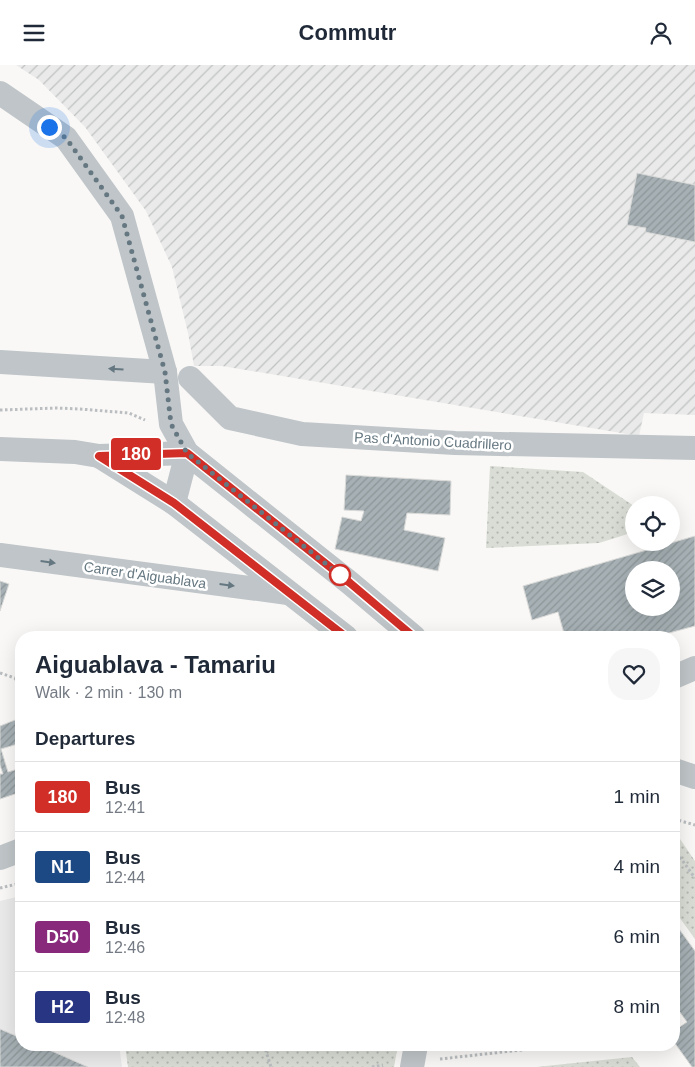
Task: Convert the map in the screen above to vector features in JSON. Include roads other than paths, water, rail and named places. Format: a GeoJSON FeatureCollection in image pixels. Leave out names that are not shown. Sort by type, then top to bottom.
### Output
{"type":"FeatureCollection","features":[{"type":"Feature","properties":{"kind":"street"},"geometry":{"type":"LineString","coordinates":[[0,93],[66,138],[122,216],[165,372],[171,424],[187,453],[350,583],[407,631]]}},
{"type":"Feature","properties":{"kind":"street"},"geometry":{"type":"LineString","coordinates":[[0,362],[165,372]]}},
{"type":"Feature","properties":{"kind":"street","name":"Pas d'Antonio Cuadrillero"},"geometry":{"type":"LineString","coordinates":[[190,378],[230,418],[302,434],[455,443],[695,448]]}},
{"type":"Feature","properties":{"kind":"street"},"geometry":{"type":"LineString","coordinates":[[0,449],[75,452],[99,456],[187,453]]}},
{"type":"Feature","properties":{"kind":"street"},"geometry":{"type":"LineString","coordinates":[[174,503],[187,453]]}},
{"type":"Feature","properties":{"kind":"street"},"geometry":{"type":"LineString","coordinates":[[99,456],[174,503],[338,631]]}},
{"type":"Feature","properties":{"kind":"street","name":"Carrer d'Aiguablava"},"geometry":{"type":"LineString","coordinates":[[0,555],[290,593]]}},
{"type":"Feature","properties":{"kind":"street"},"geometry":{"type":"LineString","coordinates":[[680,674],[695,668]]}},
{"type":"Feature","properties":{"kind":"street"},"geometry":{"type":"LineString","coordinates":[[680,772],[695,777]]}},
{"type":"Feature","properties":{"kind":"street"},"geometry":{"type":"LineString","coordinates":[[0,858],[15,852]]}}]}
